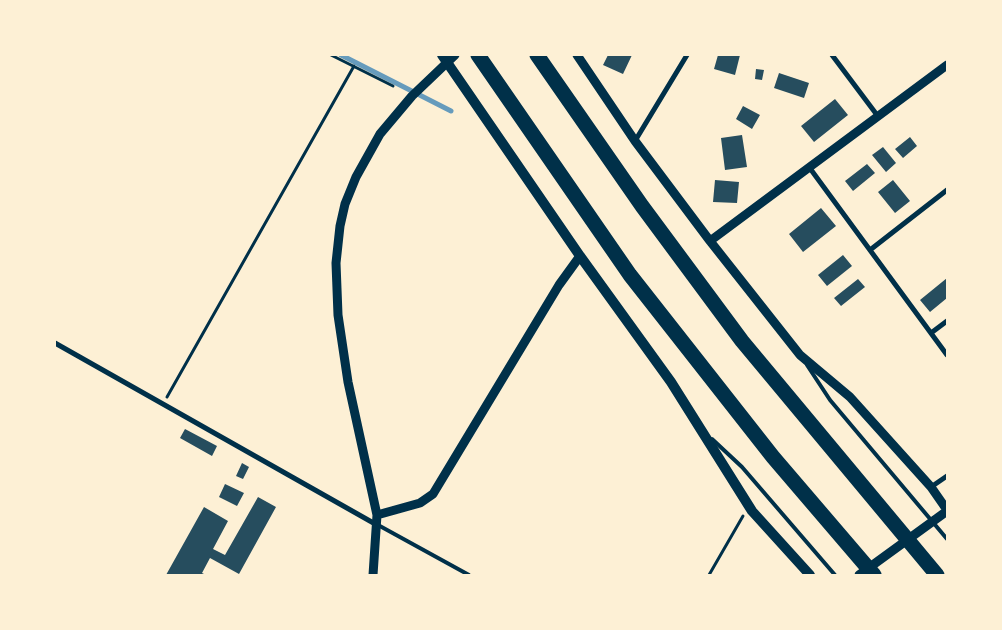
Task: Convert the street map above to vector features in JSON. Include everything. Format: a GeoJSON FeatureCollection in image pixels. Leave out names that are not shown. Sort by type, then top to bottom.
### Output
{"type":"FeatureCollection","features":[{"type":"Feature","properties":{"kind":"highway"},"geometry":{"type":"LineString","coordinates":[[478,55],[630,275],[773,456],[874,575]]}},
{"type":"Feature","properties":{"kind":"highway"},"geometry":{"type":"LineString","coordinates":[[537,55],[642,206],[742,341],[937,575]]}},
{"type":"Feature","properties":{"kind":"main road"},"geometry":{"type":"LineString","coordinates":[[442,55],[580,256],[671,382],[752,511],[810,575]]}},
{"type":"Feature","properties":{"kind":"street"},"geometry":{"type":"LineString","coordinates":[[373,575],[378,525],[377,515],[342,349],[338,315],[336,263],[345,204],[367,155],[397,112],[456,55]]}},
{"type":"Feature","properties":{"kind":"street"},"geometry":{"type":"LineString","coordinates":[[577,55],[635,141],[710,241],[800,355],[850,397],[931,488],[947,511],[859,575]]}},
{"type":"Feature","properties":{"kind":"street"},"geometry":{"type":"LineString","coordinates":[[635,141],[687,55]]}},
{"type":"Feature","properties":{"kind":"street"},"geometry":{"type":"LineString","coordinates":[[832,55],[877,116]]}},
{"type":"Feature","properties":{"kind":"street"},"geometry":{"type":"LineString","coordinates":[[710,241],[947,65]]}},
{"type":"Feature","properties":{"kind":"street"},"geometry":{"type":"LineString","coordinates":[[809,167],[947,355]]}},
{"type":"Feature","properties":{"kind":"street"},"geometry":{"type":"LineString","coordinates":[[870,250],[947,190]]}},
{"type":"Feature","properties":{"kind":"street"},"geometry":{"type":"LineString","coordinates":[[377,515],[420,503],[434,494],[559,285],[580,256]]}},
{"type":"Feature","properties":{"kind":"street"},"geometry":{"type":"LineString","coordinates":[[931,333],[947,321]]}},
{"type":"Feature","properties":{"kind":"street"},"geometry":{"type":"LineString","coordinates":[[55,343],[378,525]]}},
{"type":"Feature","properties":{"kind":"street"},"geometry":{"type":"LineString","coordinates":[[931,488],[947,476]]}},
{"type":"Feature","properties":{"kind":"lane"},"geometry":{"type":"LineString","coordinates":[[800,355],[830,400],[947,539]]}},
{"type":"Feature","properties":{"kind":"lane"},"geometry":{"type":"LineString","coordinates":[[702,431],[742,467],[835,575]]}},
{"type":"Feature","properties":{"kind":"lane"},"geometry":{"type":"LineString","coordinates":[[378,525],[469,575]]}},
{"type":"Feature","properties":{"kind":"path"},"geometry":{"type":"LineString","coordinates":[[331,55],[393,86]]}},
{"type":"Feature","properties":{"kind":"path"},"geometry":{"type":"LineString","coordinates":[[163,404],[354,66]]}},
{"type":"Feature","properties":{"kind":"path"},"geometry":{"type":"LineString","coordinates":[[709,575],[742,517],[752,511]]}},
{"type":"Feature","properties":{"kind":"building"},"geometry":{"type":"Polygon","coordinates":[[[608,55],[632,55],[623,74],[603,65],[608,55]]]}},
{"type":"Feature","properties":{"kind":"building"},"geometry":{"type":"Polygon","coordinates":[[[718,55],[740,55],[735,75],[714,69],[718,55]]]}},
{"type":"Feature","properties":{"kind":"building"},"geometry":{"type":"Polygon","coordinates":[[[756,69],[764,70],[762,80],[755,79],[756,69]]]}},
{"type":"Feature","properties":{"kind":"building"},"geometry":{"type":"Polygon","coordinates":[[[779,73],[809,83],[804,98],[774,88],[779,73]]]}},
{"type":"Feature","properties":{"kind":"building"},"geometry":{"type":"Polygon","coordinates":[[[835,99],[848,115],[814,142],[801,126],[835,99]]]}},
{"type":"Feature","properties":{"kind":"building"},"geometry":{"type":"Polygon","coordinates":[[[743,106],[760,115],[752,129],[736,119],[743,106]]]}},
{"type":"Feature","properties":{"kind":"building"},"geometry":{"type":"Polygon","coordinates":[[[742,135],[747,167],[725,170],[721,138],[742,135]]]}},
{"type":"Feature","properties":{"kind":"building"},"geometry":{"type":"Polygon","coordinates":[[[910,137],[917,146],[903,158],[895,149],[910,137]]]}},
{"type":"Feature","properties":{"kind":"building"},"geometry":{"type":"Polygon","coordinates":[[[883,147],[896,163],[886,172],[872,155],[883,147]]]}},
{"type":"Feature","properties":{"kind":"building"},"geometry":{"type":"Polygon","coordinates":[[[867,164],[875,173],[853,191],[845,181],[867,164]]]}},
{"type":"Feature","properties":{"kind":"building"},"geometry":{"type":"Polygon","coordinates":[[[715,180],[739,182],[737,203],[713,202],[715,180]]]}},
{"type":"Feature","properties":{"kind":"building"},"geometry":{"type":"Polygon","coordinates":[[[893,180],[910,201],[895,213],[878,192],[893,180]]]}},
{"type":"Feature","properties":{"kind":"building"},"geometry":{"type":"Polygon","coordinates":[[[821,208],[836,226],[803,252],[789,234],[821,208]]]}},
{"type":"Feature","properties":{"kind":"building"},"geometry":{"type":"Polygon","coordinates":[[[843,255],[852,266],[827,286],[818,275],[843,255]]]}},
{"type":"Feature","properties":{"kind":"building"},"geometry":{"type":"Polygon","coordinates":[[[947,278],[947,298],[930,312],[920,300],[947,278]]]}},
{"type":"Feature","properties":{"kind":"building"},"geometry":{"type":"Polygon","coordinates":[[[858,279],[865,287],[841,306],[834,298],[858,279]]]}},
{"type":"Feature","properties":{"kind":"building"},"geometry":{"type":"Polygon","coordinates":[[[185,429],[217,446],[212,456],[180,438],[185,429]]]}},
{"type":"Feature","properties":{"kind":"building"},"geometry":{"type":"Polygon","coordinates":[[[242,463],[249,467],[243,479],[236,476],[242,463]]]}},
{"type":"Feature","properties":{"kind":"building"},"geometry":{"type":"Polygon","coordinates":[[[225,484],[244,493],[237,506],[219,497],[225,484]]]}},
{"type":"Feature","properties":{"kind":"building"},"geometry":{"type":"Polygon","coordinates":[[[258,497],[276,507],[239,574],[210,558],[202,573],[206,575],[166,575],[204,507],[228,521],[213,549],[225,555],[258,497]]]}},
{"type":"Feature","properties":{"kind":"waterway"},"geometry":{"type":"LineString","coordinates":[[341,55],[451,111]]}}]}
